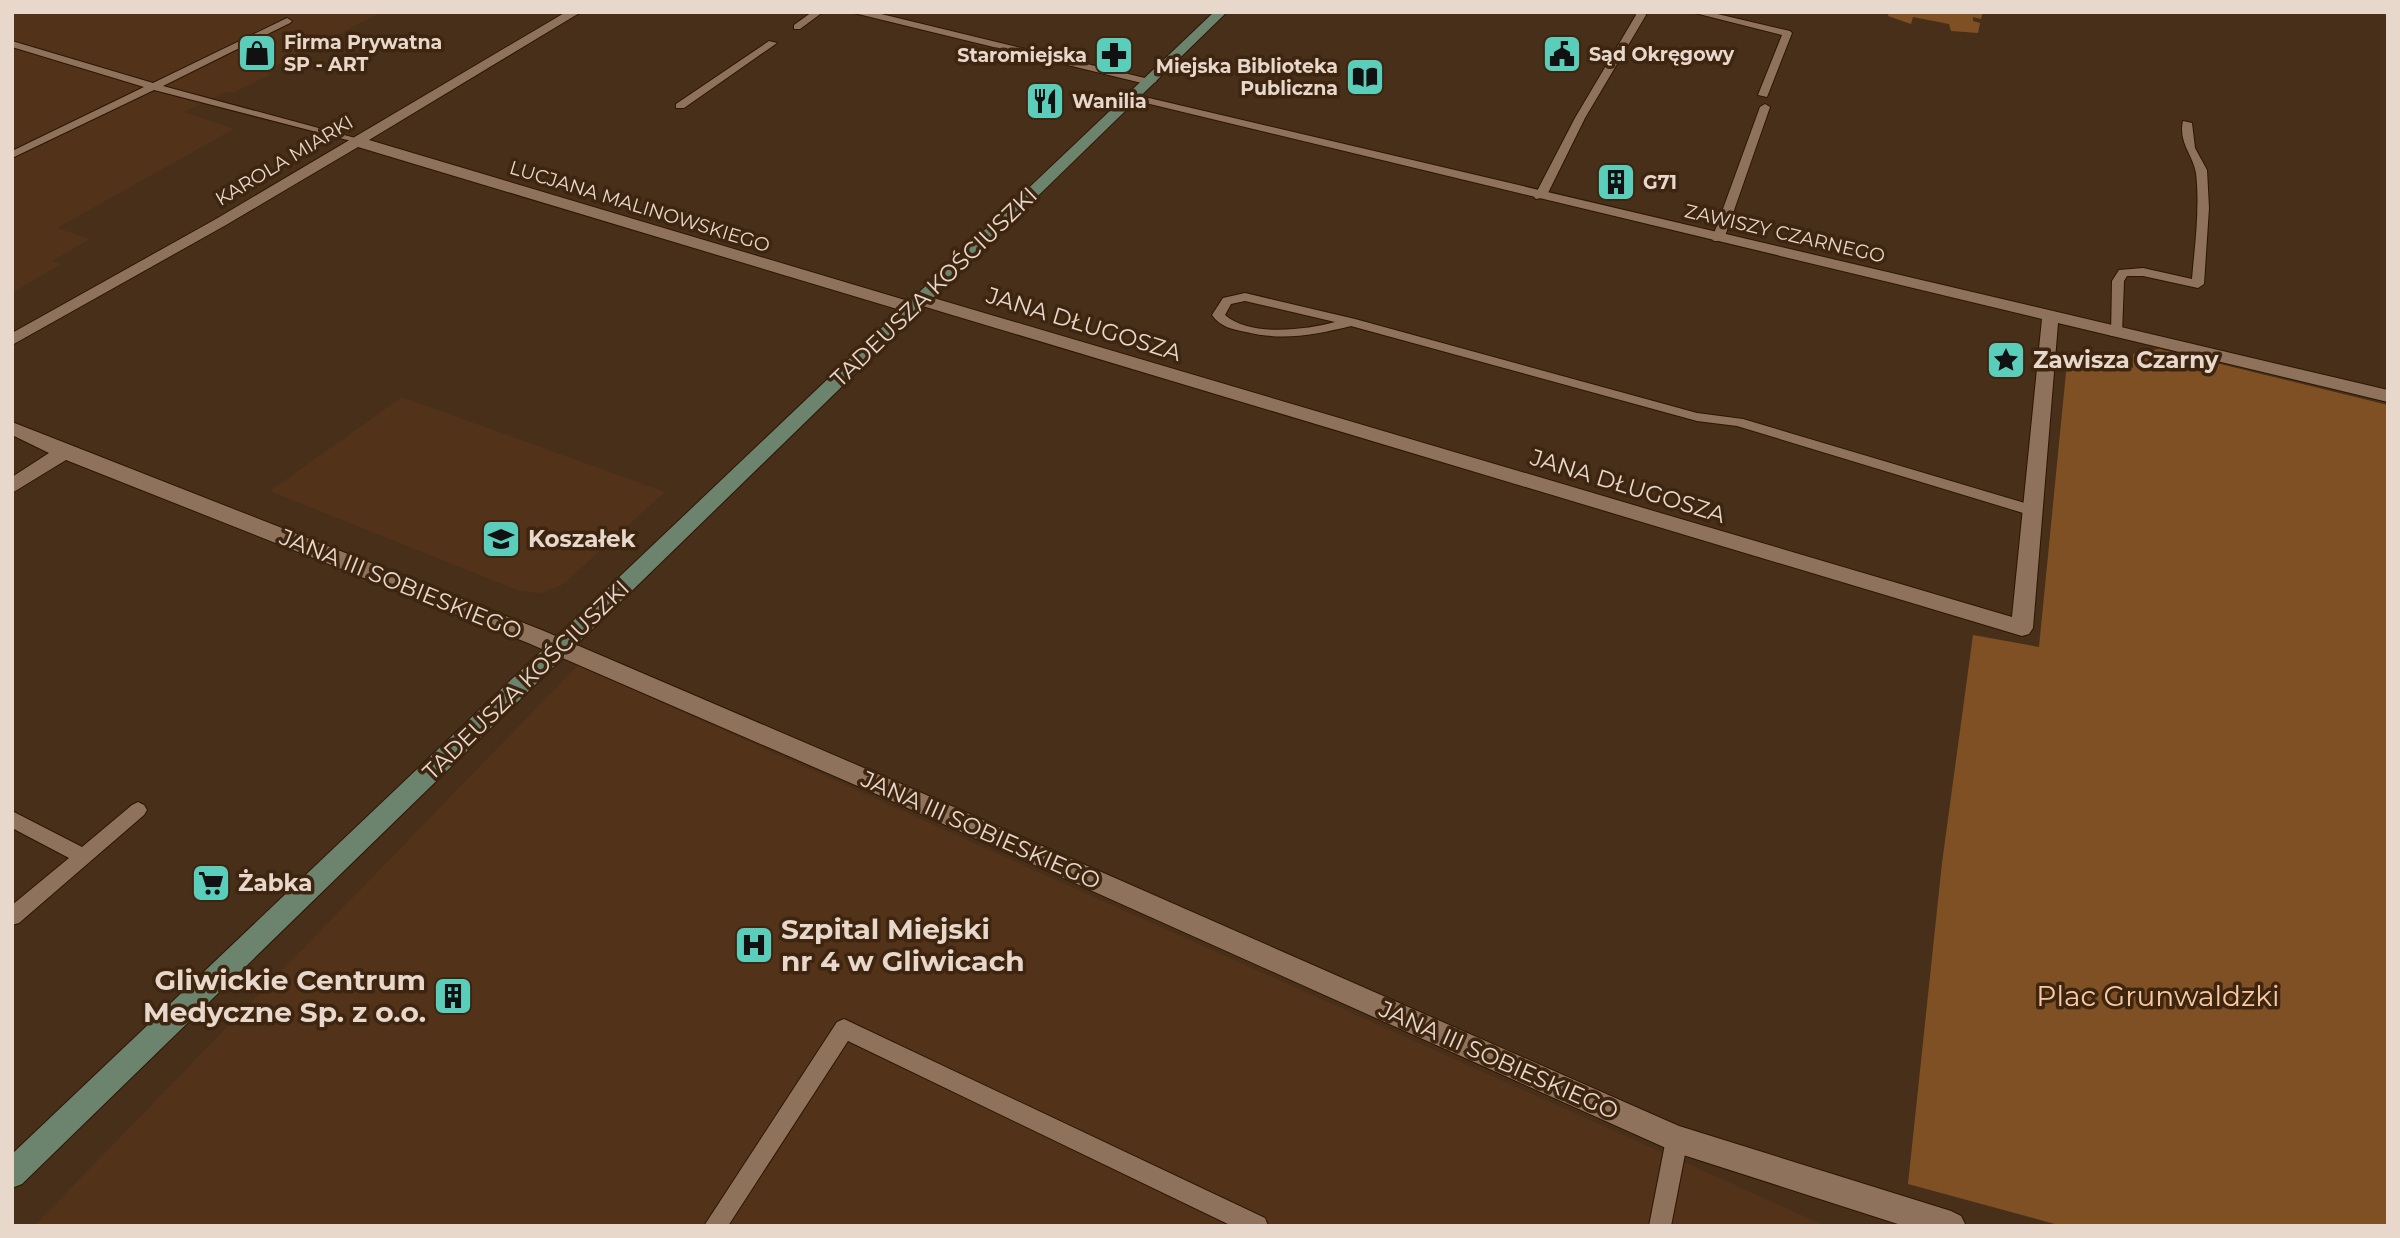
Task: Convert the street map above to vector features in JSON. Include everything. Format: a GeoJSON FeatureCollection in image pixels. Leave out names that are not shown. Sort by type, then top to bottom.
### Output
{"type":"FeatureCollection","features":[{"type":"Feature","properties":{"kind":"street","name":"KAROLA MIARKI"},"geometry":{"type":"LineString","coordinates":[[12,340],[221,222],[575,12]]}},
{"type":"Feature","properties":{"kind":"street"},"geometry":{"type":"LineString","coordinates":[[856,12],[1150,81]]}},
{"type":"Feature","properties":{"kind":"street","name":"TADEUSZA KOŚCIUSZKI"},"geometry":{"type":"LineString","coordinates":[[12,1174],[1221,12]]}},
{"type":"Feature","properties":{"kind":"street","name":"ZAWISZY CZARNEGO"},"geometry":{"type":"LineString","coordinates":[[1132,98],[2050,319],[2212,353],[2388,397]]}},
{"type":"Feature","properties":{"kind":"street","name":"LUCJANA MALINOWSKIEGO"},"geometry":{"type":"LineString","coordinates":[[355,141],[917,304]]}},
{"type":"Feature","properties":{"kind":"street","name":"JANA DŁUGOSZA"},"geometry":{"type":"LineString","coordinates":[[917,304],[2022,628],[2050,319]]}},
{"type":"Feature","properties":{"kind":"street","name":"JANA III SOBIESKIEGO"},"geometry":{"type":"LineString","coordinates":[[12,428],[64,452],[560,647],[902,795],[1678,1139],[1951,1226]]}},
{"type":"Feature","properties":{"kind":"street"},"geometry":{"type":"LineString","coordinates":[[12,486],[64,452]]}},
{"type":"Feature","properties":{"kind":"lane"},"geometry":{"type":"LineString","coordinates":[[797,27],[818,12]]}},
{"type":"Feature","properties":{"kind":"lane"},"geometry":{"type":"LineString","coordinates":[[1540,197],[1580,118],[1641,15],[1639,12]]}},
{"type":"Feature","properties":{"kind":"lane"},"geometry":{"type":"LineString","coordinates":[[1696,12],[1737,17],[1788,36],[1717,239]]}},
{"type":"Feature","properties":{"kind":"lane"},"geometry":{"type":"LineString","coordinates":[[12,155],[287,21]]}},
{"type":"Feature","properties":{"kind":"lane"},"geometry":{"type":"LineString","coordinates":[[680,106],[772,43]]}},
{"type":"Feature","properties":{"kind":"lane"},"geometry":{"type":"LineString","coordinates":[[12,44],[355,141]]}},
{"type":"Feature","properties":{"kind":"lane"},"geometry":{"type":"LineString","coordinates":[[2116,333],[2118,281],[2123,273],[2143,272],[2198,284],[2203,208],[2201,170],[2190,148],[2187,123]]}},
{"type":"Feature","properties":{"kind":"lane"},"geometry":{"type":"LineString","coordinates":[[1352,322],[1293,337],[1277,336],[1226,323],[1218,315],[1227,301],[1245,297],[1352,322],[1697,417],[1738,422],[2033,511]]}},
{"type":"Feature","properties":{"kind":"lane"},"geometry":{"type":"LineString","coordinates":[[12,917],[138,810]]}},
{"type":"Feature","properties":{"kind":"lane"},"geometry":{"type":"LineString","coordinates":[[12,819],[83,856]]}},
{"type":"Feature","properties":{"kind":"lane"},"geometry":{"type":"LineString","coordinates":[[715,1226],[844,1029],[1257,1226]]}},
{"type":"Feature","properties":{"kind":"lane"},"geometry":{"type":"LineString","coordinates":[[1660,1226],[1678,1139]]}},
{"type":"Feature","properties":{"kind":"shaded area"},"geometry":{"type":"Polygon","coordinates":[[[12,12],[382,12],[264,72],[271,74],[233,93],[226,92],[184,112],[234,129],[57,228],[90,239],[52,261],[61,264],[12,293],[12,12]]]}},
{"type":"Feature","properties":{"kind":"shaded area","name":"Koszałek"},"geometry":{"type":"Polygon","coordinates":[[[402,397],[665,492],[562,585],[541,593],[520,591],[270,491],[402,397]]]}},
{"type":"Feature","properties":{"kind":"shaded area","name":"Szpital Miejski nr 4 w Gliwicach"},"geometry":{"type":"Polygon","coordinates":[[[578,665],[1826,1226],[34,1226],[578,665]]]}},
{"type":"Feature","properties":{"kind":"green space"},"geometry":{"type":"Polygon","coordinates":[[[1889,12],[1983,12],[1981,19],[1973,17],[1973,21],[1980,23],[1978,33],[1951,31],[1949,24],[1913,17],[1911,24],[1888,16],[1889,12]]]}},
{"type":"Feature","properties":{"kind":"green space","name":"Plac Grunwaldzki"},"geometry":{"type":"Polygon","coordinates":[[[2159,349],[2388,405],[2388,1226],[2062,1226],[1908,1184],[1942,863],[1973,635],[2039,647],[2068,352],[2133,368],[2133,354],[2159,349]]]}},
{"type":"Feature","properties":{"kind":"place","name":"Firma Prywatna SP - ART"},"geometry":{"type":"Point","coordinates":[257,53]}},
{"type":"Feature","properties":{"kind":"place","name":"Sąd Okręgowy"},"geometry":{"type":"Point","coordinates":[1562,54]}},
{"type":"Feature","properties":{"kind":"place","name":"Staromiejska"},"geometry":{"type":"Point","coordinates":[1114,55]}},
{"type":"Feature","properties":{"kind":"place","name":"Miejska Biblioteka Publiczna"},"geometry":{"type":"Point","coordinates":[1365,77]}},
{"type":"Feature","properties":{"kind":"place","name":"Wanilia"},"geometry":{"type":"Point","coordinates":[1045,101]}},
{"type":"Feature","properties":{"kind":"place","name":"G71"},"geometry":{"type":"Point","coordinates":[1616,182]}},
{"type":"Feature","properties":{"kind":"place","name":"Zawisza Czarny"},"geometry":{"type":"Point","coordinates":[2006,360]}},
{"type":"Feature","properties":{"kind":"place","name":"Koszałek"},"geometry":{"type":"Point","coordinates":[501,539]}},
{"type":"Feature","properties":{"kind":"place","name":"Żabka"},"geometry":{"type":"Point","coordinates":[211,883]}},
{"type":"Feature","properties":{"kind":"place","name":"Szpital Miejski nr 4 w Gliwicach"},"geometry":{"type":"Point","coordinates":[754,945]}},
{"type":"Feature","properties":{"kind":"place","name":"Gliwickie Centrum Medyczne Sp. z o.o."},"geometry":{"type":"Point","coordinates":[453,996]}}]}
